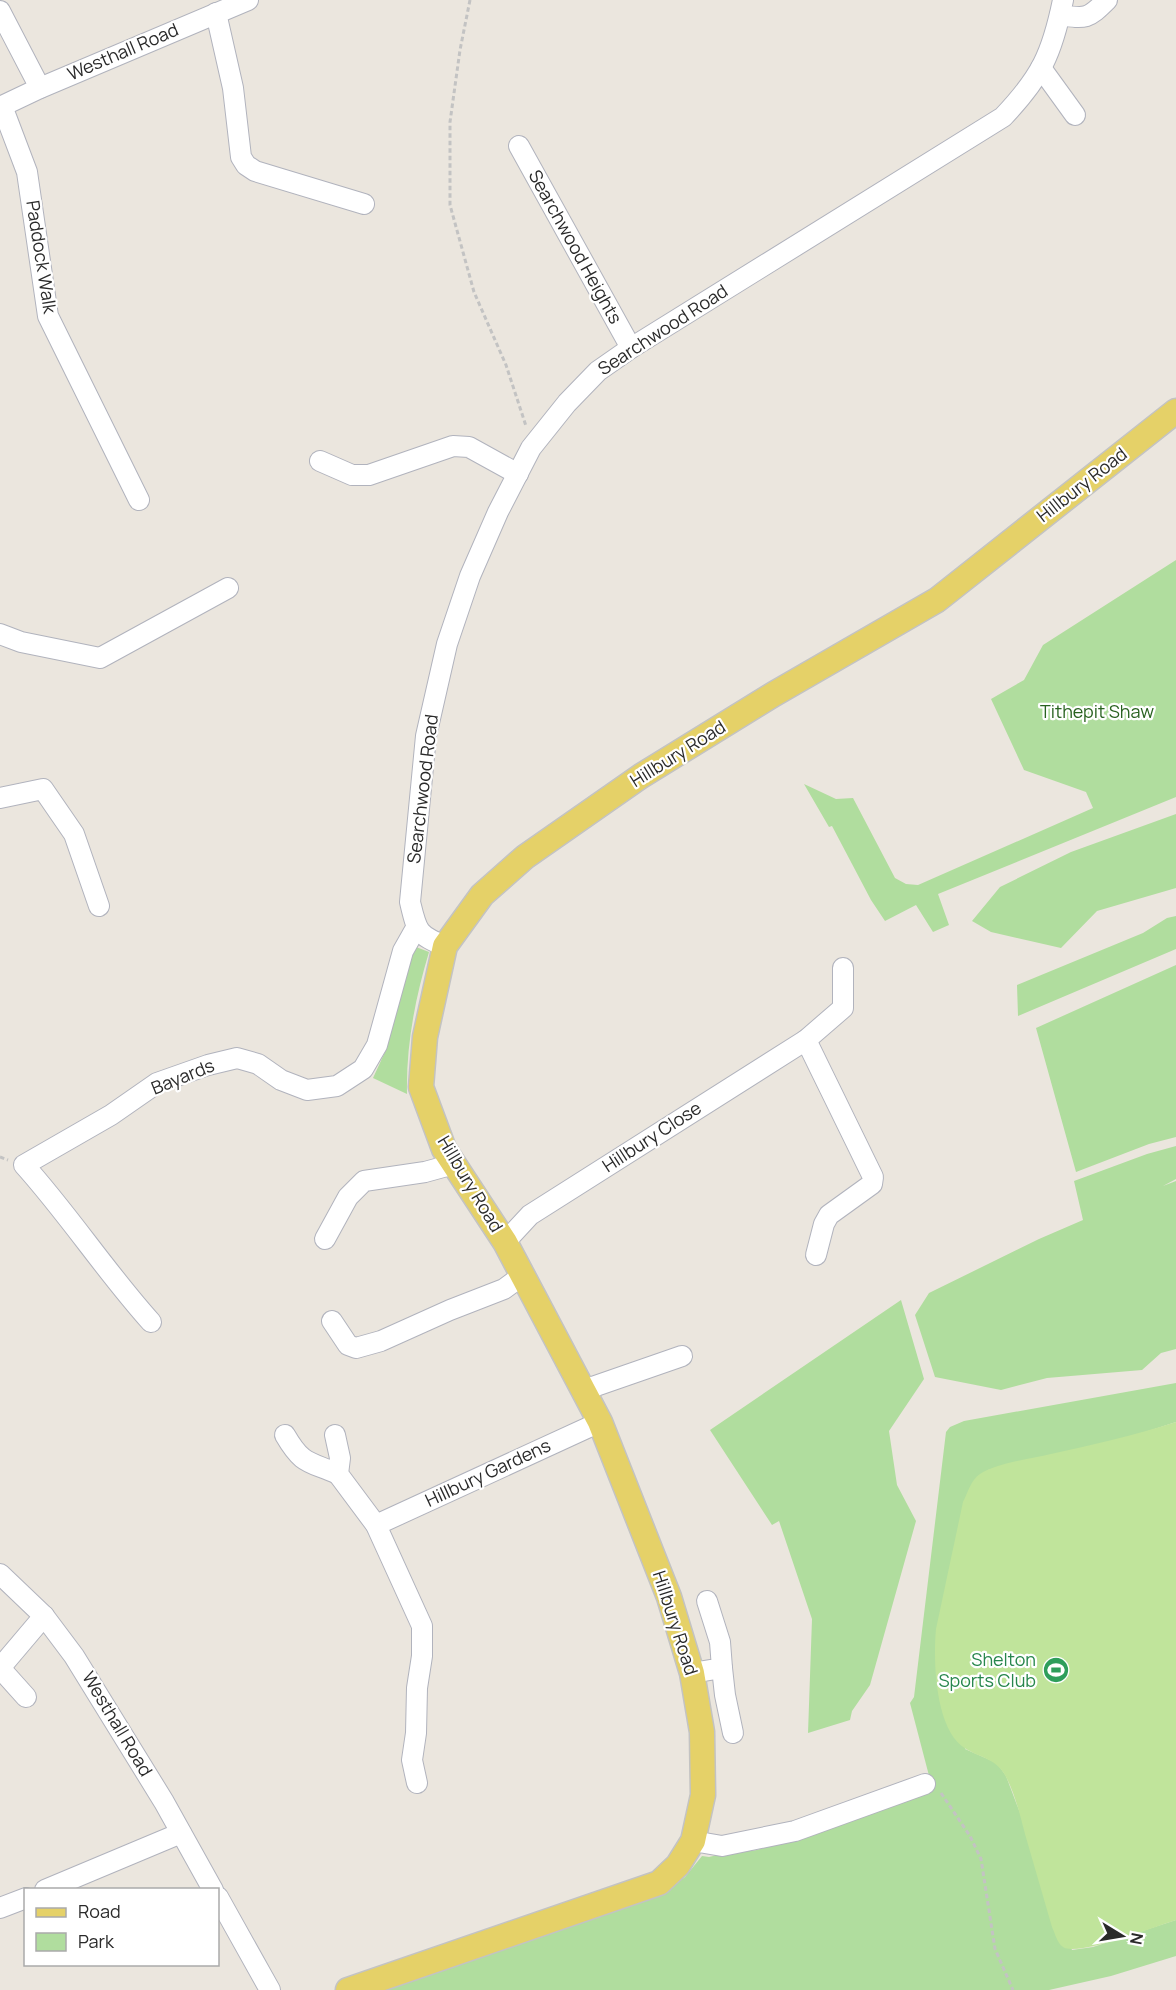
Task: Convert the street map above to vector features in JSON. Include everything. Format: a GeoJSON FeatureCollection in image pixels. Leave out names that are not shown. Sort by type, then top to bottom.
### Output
{"type":"FeatureCollection","features":[{"type":"Feature","properties":{"kind":"main road","name":"Hillbury Road"},"geometry":{"type":"LineString","coordinates":[[348,1990],[659,1883],[678,1865],[693,1841],[703,1795],[702,1732],[692,1673],[669,1597],[600,1422],[505,1242],[444,1149],[421,1087],[425,1037],[445,946],[482,895],[525,857],[641,776],[774,694],[937,600],[1176,411]]}},
{"type":"Feature","properties":{"kind":"street","name":"Westhall Road"},"geometry":{"type":"LineString","coordinates":[[1,107],[40,88],[248,0]]}},
{"type":"Feature","properties":{"kind":"street"},"geometry":{"type":"LineString","coordinates":[[1061,8],[1081,18],[1094,13],[1107,0]]}},
{"type":"Feature","properties":{"kind":"street","name":"Searchwood Road"},"geometry":{"type":"LineString","coordinates":[[416,928],[410,902],[428,724],[447,644],[470,576],[498,512],[531,448],[567,403],[598,371],[631,348],[1003,117],[1021,97],[1052,48],[1061,8]]}},
{"type":"Feature","properties":{"kind":"street"},"geometry":{"type":"LineString","coordinates":[[0,11],[40,88]]}},
{"type":"Feature","properties":{"kind":"street"},"geometry":{"type":"LineString","coordinates":[[216,13],[233,88],[242,157],[246,165],[255,171],[364,204]]}},
{"type":"Feature","properties":{"kind":"street"},"geometry":{"type":"LineString","coordinates":[[1041,68],[1075,115]]}},
{"type":"Feature","properties":{"kind":"street","name":"Paddock Walk"},"geometry":{"type":"LineString","coordinates":[[1,107],[27,172],[48,316],[139,500]]}},
{"type":"Feature","properties":{"kind":"street","name":"Searchwood Heights"},"geometry":{"type":"LineString","coordinates":[[519,146],[631,348]]}},
{"type":"Feature","properties":{"kind":"street"},"geometry":{"type":"LineString","coordinates":[[320,461],[352,476],[369,475],[453,446],[469,447],[518,474]]}},
{"type":"Feature","properties":{"kind":"street"},"geometry":{"type":"LineString","coordinates":[[0,634],[21,642],[100,658],[228,588]]}},
{"type":"Feature","properties":{"kind":"street"},"geometry":{"type":"LineString","coordinates":[[0,798],[43,789],[74,834],[99,906]]}},
{"type":"Feature","properties":{"kind":"street"},"geometry":{"type":"LineString","coordinates":[[416,928],[429,940],[445,946]]}},
{"type":"Feature","properties":{"kind":"street","name":"Bayards"},"geometry":{"type":"LineString","coordinates":[[151,1322],[81,1236],[55,1199],[24,1165],[111,1115],[157,1083],[208,1065],[237,1058],[258,1064],[281,1080],[307,1090],[337,1086],[363,1070],[377,1045],[403,951],[416,928]]}},
{"type":"Feature","properties":{"kind":"street","name":"Hillbury Close"},"geometry":{"type":"LineString","coordinates":[[505,1242],[530,1215],[806,1040],[843,1008],[843,968]]}},
{"type":"Feature","properties":{"kind":"street"},"geometry":{"type":"LineString","coordinates":[[806,1040],[873,1177],[872,1184],[829,1215],[824,1224],[816,1255]]}},
{"type":"Feature","properties":{"kind":"street"},"geometry":{"type":"LineString","coordinates":[[325,1239],[348,1197],[364,1181],[425,1172],[454,1164]]}},
{"type":"Feature","properties":{"kind":"street"},"geometry":{"type":"LineString","coordinates":[[332,1321],[348,1345],[356,1348],[381,1341],[450,1310],[504,1290],[523,1275]]}},
{"type":"Feature","properties":{"kind":"street"},"geometry":{"type":"LineString","coordinates":[[584,1390],[682,1356]]}},
{"type":"Feature","properties":{"kind":"street","name":"Hillbury Gardens"},"geometry":{"type":"LineString","coordinates":[[376,1525],[600,1422]]}},
{"type":"Feature","properties":{"kind":"street"},"geometry":{"type":"LineString","coordinates":[[285,1435],[293,1448],[306,1461],[339,1474],[376,1525],[422,1626],[422,1656],[417,1688],[416,1733],[412,1760],[417,1783]]}},
{"type":"Feature","properties":{"kind":"street"},"geometry":{"type":"LineString","coordinates":[[335,1435],[340,1458],[339,1474]]}},
{"type":"Feature","properties":{"kind":"street","name":"Westhall Road"},"geometry":{"type":"LineString","coordinates":[[0,1574],[44,1616],[86,1674],[212,1888]]}},
{"type":"Feature","properties":{"kind":"street"},"geometry":{"type":"LineString","coordinates":[[707,1601],[720,1642],[725,1695],[733,1733]]}},
{"type":"Feature","properties":{"kind":"street"},"geometry":{"type":"LineString","coordinates":[[26,1697],[0,1668],[44,1616]]}},
{"type":"Feature","properties":{"kind":"street"},"geometry":{"type":"LineString","coordinates":[[692,1673],[722,1668]]}},
{"type":"Feature","properties":{"kind":"street"},"geometry":{"type":"LineString","coordinates":[[693,1841],[722,1846],[795,1831],[925,1784]]}},
{"type":"Feature","properties":{"kind":"street"},"geometry":{"type":"LineString","coordinates":[[50,1888],[181,1833]]}},
{"type":"Feature","properties":{"kind":"street"},"geometry":{"type":"LineString","coordinates":[[0,1908],[24,1899]]}},
{"type":"Feature","properties":{"kind":"street"},"geometry":{"type":"LineString","coordinates":[[219,1899],[270,1990]]}},
{"type":"Feature","properties":{"kind":"path"},"geometry":{"type":"LineString","coordinates":[[470,0],[450,122],[450,205],[474,292],[506,365],[522,411],[531,448]]}},
{"type":"Feature","properties":{"kind":"path"},"geometry":{"type":"LineString","coordinates":[[925,1784],[933,1784],[940,1790],[970,1836],[981,1859],[994,1949],[1013,1990]]}},
{"type":"Feature","properties":{"kind":"green space","name":"Tithepit Shaw"},"geometry":{"type":"Polygon","coordinates":[[[1176,560],[1176,797],[938,894],[949,925],[933,932],[916,905],[885,921],[871,900],[832,826],[829,827],[804,784],[836,799],[853,798],[895,878],[906,884],[918,885],[1093,808],[1086,792],[1024,770],[991,699],[1024,680],[1043,645],[1176,560]]]}},
{"type":"Feature","properties":{"kind":"green space"},"geometry":{"type":"Polygon","coordinates":[[[1176,814],[1176,888],[1097,911],[1061,948],[991,932],[972,921],[1000,887],[1071,852],[1176,814]]]}},
{"type":"Feature","properties":{"kind":"green space"},"geometry":{"type":"Polygon","coordinates":[[[1176,916],[1176,949],[1018,1016],[1017,985],[1143,933],[1167,918],[1176,916]]]}},
{"type":"Feature","properties":{"kind":"green space"},"geometry":{"type":"Polygon","coordinates":[[[416,947],[429,952],[412,1022],[407,1094],[373,1078],[385,1052],[410,954],[416,947]]]}},
{"type":"Feature","properties":{"kind":"green space"},"geometry":{"type":"Polygon","coordinates":[[[1176,965],[1176,1137],[1149,1144],[1076,1172],[1036,1028],[1176,965]]]}},
{"type":"Feature","properties":{"kind":"green space"},"geometry":{"type":"Polygon","coordinates":[[[1176,1146],[1176,1179],[1163,1186],[1176,1181],[1176,1349],[1161,1353],[1142,1370],[1047,1378],[1001,1390],[935,1377],[915,1315],[929,1293],[1083,1220],[1074,1181],[1147,1154],[1176,1146]]]}},
{"type":"Feature","properties":{"kind":"green space"},"geometry":{"type":"Polygon","coordinates":[[[901,1300],[924,1379],[889,1431],[897,1485],[916,1521],[870,1685],[852,1711],[850,1720],[808,1733],[812,1619],[779,1521],[772,1525],[710,1430],[901,1300]]]}},
{"type":"Feature","properties":{"kind":"green space"},"geometry":{"type":"Polygon","coordinates":[[[1176,1383],[1176,1422],[1133,1436],[988,1470],[965,1749],[997,1763],[1006,1776],[1072,1950],[1093,1947],[1176,1920],[1176,1956],[1111,1976],[1049,1990],[387,1990],[661,1894],[685,1877],[702,1856],[757,1850],[933,1791],[910,1703],[914,1697],[946,1432],[950,1427],[964,1421],[1176,1383]]]}},
{"type":"Feature","properties":{"kind":"green space","name":"Shelton Sports Club"},"geometry":{"type":"Polygon","coordinates":[[[1176,1422],[1176,1920],[1100,1944],[1071,1949],[1061,1945],[1052,1927],[1017,1805],[1006,1777],[998,1766],[966,1749],[956,1740],[948,1727],[938,1694],[935,1659],[936,1629],[963,1502],[972,1483],[980,1474],[1004,1464],[1114,1440],[1176,1422]]]}},
{"type":"Feature","properties":{"kind":"place","name":"Shelton Sports Club"},"geometry":{"type":"Point","coordinates":[1056,1670]}}]}
